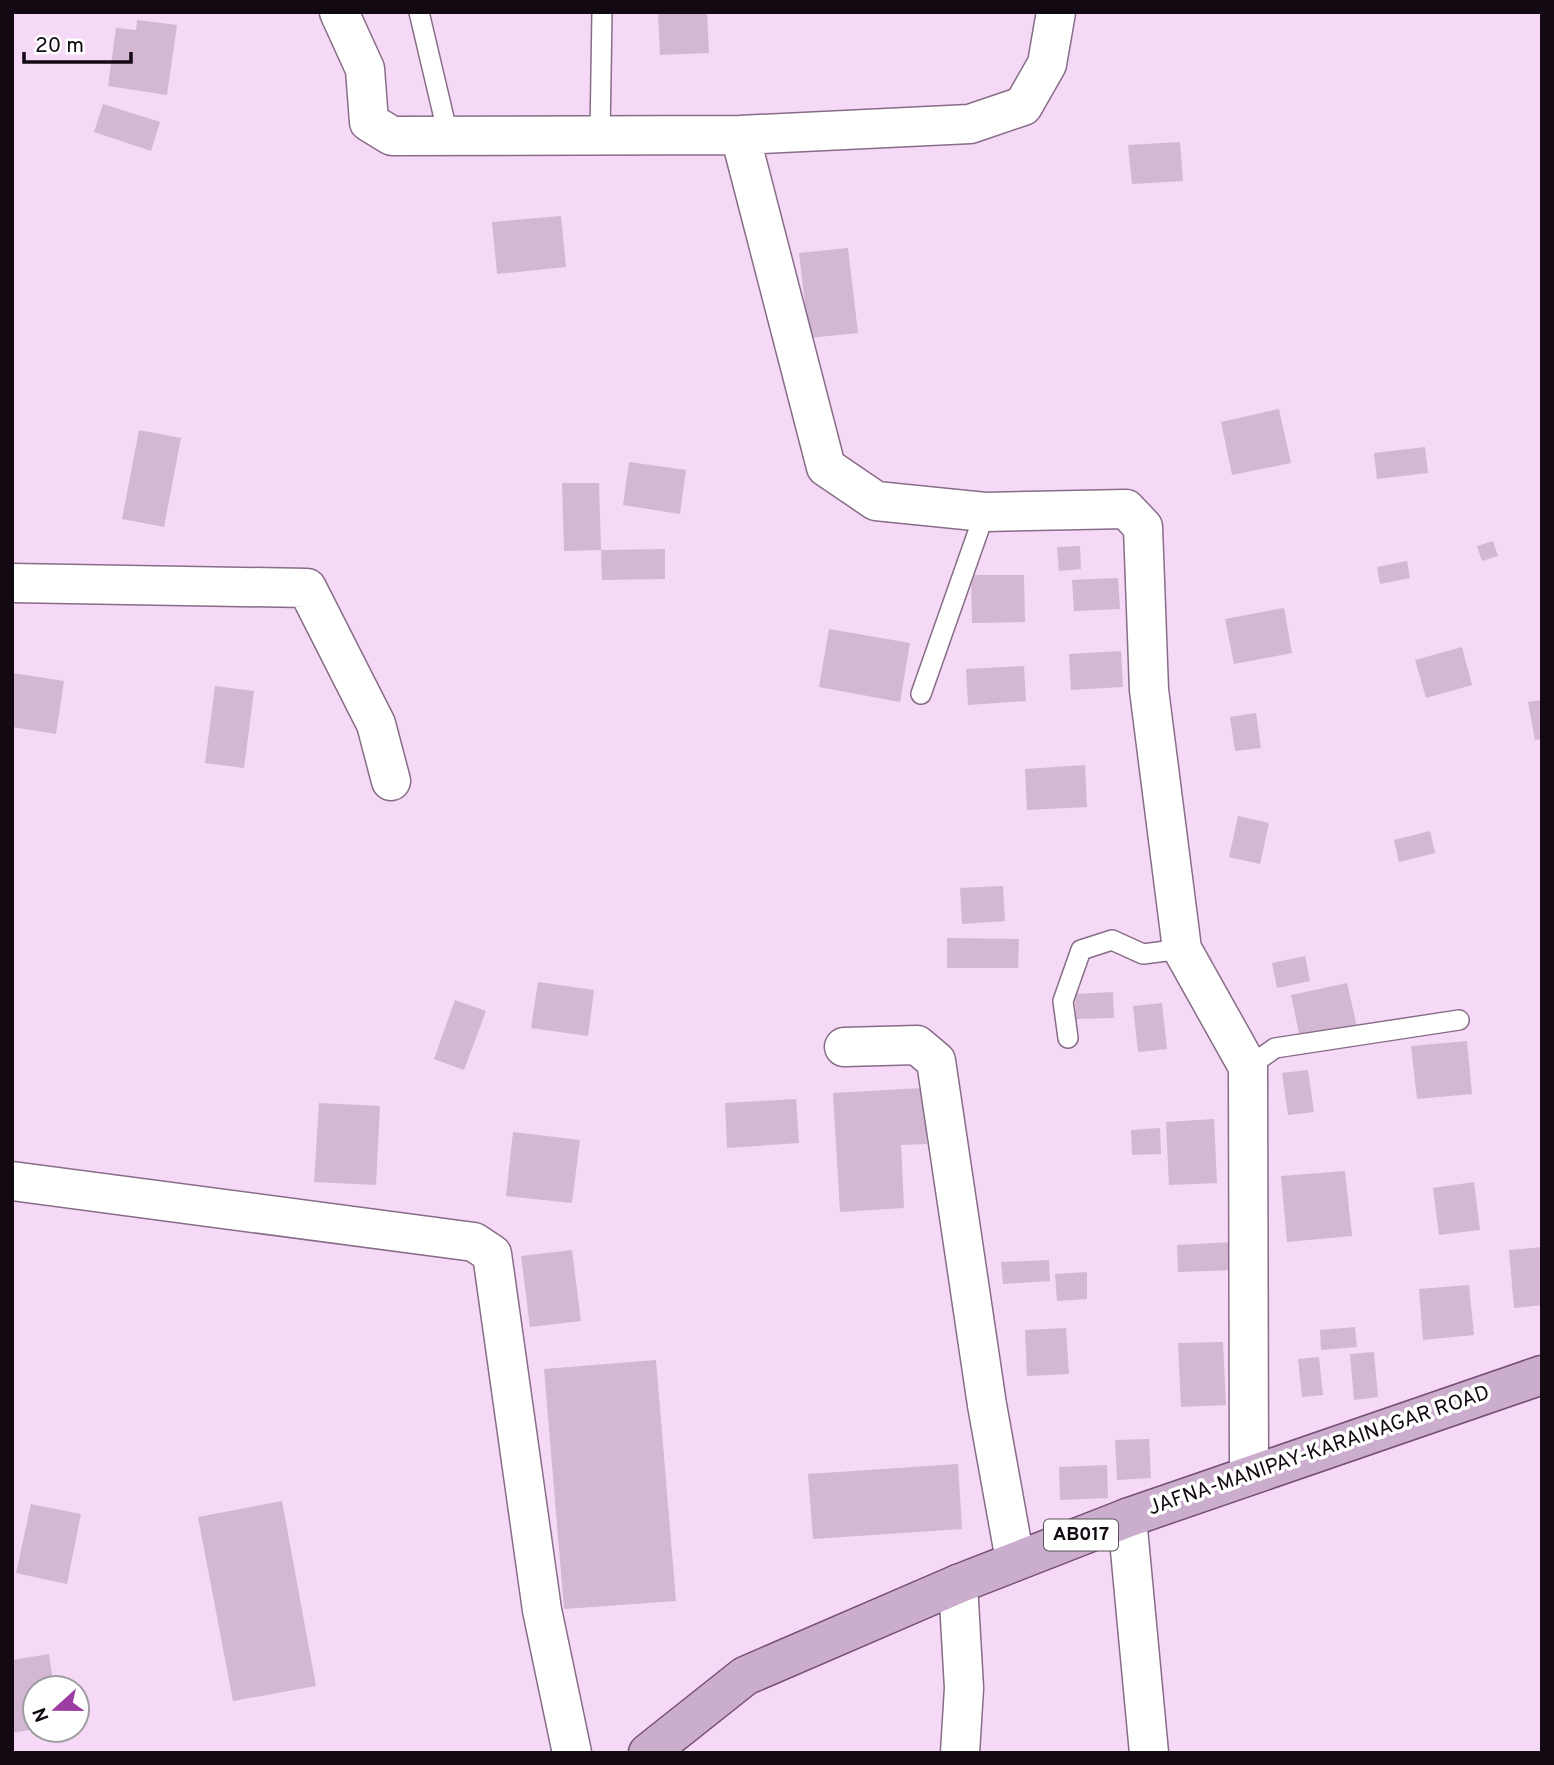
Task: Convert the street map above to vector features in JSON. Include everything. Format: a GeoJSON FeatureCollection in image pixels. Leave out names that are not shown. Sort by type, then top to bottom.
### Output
{"type":"FeatureCollection","features":[{"type":"Feature","properties":{"kind":"main road","name":"JAFNA-MANIPAY-KARAINAGAR ROAD"},"geometry":{"type":"LineString","coordinates":[[648,1753],[745,1676],[958,1584],[1126,1518],[1542,1375]]}},
{"type":"Feature","properties":{"kind":"street"},"geometry":{"type":"LineString","coordinates":[[339,12],[365,69],[369,122],[392,136],[740,135],[970,124],[1023,106],[1047,64],[1056,12]]}},
{"type":"Feature","properties":{"kind":"street"},"geometry":{"type":"LineString","coordinates":[[740,135],[826,467],[876,501],[985,512],[1126,509],[1143,527],[1149,690],[1182,949],[1248,1067],[1249,1475]]}},
{"type":"Feature","properties":{"kind":"street"},"geometry":{"type":"LineString","coordinates":[[12,583],[307,588],[376,724],[391,781]]}},
{"type":"Feature","properties":{"kind":"street"},"geometry":{"type":"LineString","coordinates":[[844,1047],[917,1045],[936,1061],[987,1405],[1015,1560]]}},
{"type":"Feature","properties":{"kind":"street"},"geometry":{"type":"LineString","coordinates":[[12,1181],[474,1242],[492,1254],[542,1610],[572,1753]]}},
{"type":"Feature","properties":{"kind":"street"},"geometry":{"type":"LineString","coordinates":[[1126,1518],[1149,1753]]}},
{"type":"Feature","properties":{"kind":"street"},"geometry":{"type":"LineString","coordinates":[[958,1584],[964,1688],[960,1753]]}},
{"type":"Feature","properties":{"kind":"lane"},"geometry":{"type":"LineString","coordinates":[[419,12],[448,135]]}},
{"type":"Feature","properties":{"kind":"lane"},"geometry":{"type":"LineString","coordinates":[[600,135],[602,12]]}},
{"type":"Feature","properties":{"kind":"lane"},"geometry":{"type":"LineString","coordinates":[[920,694],[985,512]]}},
{"type":"Feature","properties":{"kind":"lane"},"geometry":{"type":"LineString","coordinates":[[1068,1038],[1063,1001],[1082,950],[1111,940],[1143,954],[1182,949]]}},
{"type":"Feature","properties":{"kind":"lane"},"geometry":{"type":"LineString","coordinates":[[1248,1067],[1275,1048],[1459,1020]]}},
{"type":"Feature","properties":{"kind":"building"},"geometry":{"type":"Polygon","coordinates":[[[658,12],[707,12],[709,53],[660,55],[658,12]]]}},
{"type":"Feature","properties":{"kind":"building"},"geometry":{"type":"Polygon","coordinates":[[[137,20],[177,25],[167,95],[108,86],[116,28],[136,30],[137,20]]]}},
{"type":"Feature","properties":{"kind":"building"},"geometry":{"type":"Polygon","coordinates":[[[103,104],[160,122],[151,151],[94,132],[103,104]]]}},
{"type":"Feature","properties":{"kind":"building"},"geometry":{"type":"Polygon","coordinates":[[[1180,142],[1183,181],[1132,184],[1128,145],[1180,142]]]}},
{"type":"Feature","properties":{"kind":"building"},"geometry":{"type":"Polygon","coordinates":[[[561,216],[566,267],[497,274],[492,222],[561,216]]]}},
{"type":"Feature","properties":{"kind":"building"},"geometry":{"type":"Polygon","coordinates":[[[848,248],[858,333],[809,338],[799,253],[848,248]]]}},
{"type":"Feature","properties":{"kind":"building"},"geometry":{"type":"Polygon","coordinates":[[[1279,409],[1291,463],[1232,475],[1221,422],[1279,409]]]}},
{"type":"Feature","properties":{"kind":"building"},"geometry":{"type":"Polygon","coordinates":[[[139,430],[181,438],[164,527],[122,519],[139,430]]]}},
{"type":"Feature","properties":{"kind":"building"},"geometry":{"type":"Polygon","coordinates":[[[1425,447],[1428,473],[1377,479],[1374,453],[1425,447]]]}},
{"type":"Feature","properties":{"kind":"building"},"geometry":{"type":"Polygon","coordinates":[[[629,462],[686,470],[680,514],[623,505],[629,462]]]}},
{"type":"Feature","properties":{"kind":"building"},"geometry":{"type":"Polygon","coordinates":[[[562,483],[599,483],[601,550],[564,551],[562,483]]]}},
{"type":"Feature","properties":{"kind":"building"},"geometry":{"type":"Polygon","coordinates":[[[1493,541],[1498,556],[1482,561],[1477,546],[1493,541]]]}},
{"type":"Feature","properties":{"kind":"building"},"geometry":{"type":"Polygon","coordinates":[[[1080,546],[1081,569],[1059,571],[1057,547],[1080,546]]]}},
{"type":"Feature","properties":{"kind":"building"},"geometry":{"type":"Polygon","coordinates":[[[665,549],[665,579],[602,580],[601,550],[665,549]]]}},
{"type":"Feature","properties":{"kind":"building"},"geometry":{"type":"Polygon","coordinates":[[[1407,561],[1410,578],[1380,584],[1377,567],[1407,561]]]}},
{"type":"Feature","properties":{"kind":"building"},"geometry":{"type":"Polygon","coordinates":[[[971,575],[1024,575],[1025,622],[972,623],[971,575]]]}},
{"type":"Feature","properties":{"kind":"building"},"geometry":{"type":"Polygon","coordinates":[[[1118,578],[1120,609],[1074,611],[1072,580],[1118,578]]]}},
{"type":"Feature","properties":{"kind":"building"},"geometry":{"type":"Polygon","coordinates":[[[1284,608],[1292,653],[1234,664],[1225,619],[1284,608]]]}},
{"type":"Feature","properties":{"kind":"building"},"geometry":{"type":"Polygon","coordinates":[[[829,629],[910,643],[900,702],[819,687],[829,629]]]}},
{"type":"Feature","properties":{"kind":"building"},"geometry":{"type":"Polygon","coordinates":[[[1462,647],[1472,685],[1426,698],[1415,660],[1462,647]]]}},
{"type":"Feature","properties":{"kind":"building"},"geometry":{"type":"Polygon","coordinates":[[[1121,651],[1123,687],[1071,690],[1069,654],[1121,651]]]}},
{"type":"Feature","properties":{"kind":"building"},"geometry":{"type":"Polygon","coordinates":[[[1024,666],[1026,701],[968,705],[966,669],[1024,666]]]}},
{"type":"Feature","properties":{"kind":"building"},"geometry":{"type":"Polygon","coordinates":[[[12,673],[64,681],[56,734],[12,727],[12,673]]]}},
{"type":"Feature","properties":{"kind":"building"},"geometry":{"type":"Polygon","coordinates":[[[215,686],[254,691],[244,768],[205,763],[215,686]]]}},
{"type":"Feature","properties":{"kind":"building"},"geometry":{"type":"Polygon","coordinates":[[[1542,700],[1542,739],[1535,740],[1528,702],[1542,700]]]}},
{"type":"Feature","properties":{"kind":"building"},"geometry":{"type":"Polygon","coordinates":[[[1256,713],[1261,748],[1235,751],[1230,717],[1256,713]]]}},
{"type":"Feature","properties":{"kind":"building"},"geometry":{"type":"Polygon","coordinates":[[[1085,765],[1087,807],[1027,810],[1025,769],[1085,765]]]}},
{"type":"Feature","properties":{"kind":"building"},"geometry":{"type":"Polygon","coordinates":[[[1238,816],[1269,823],[1260,864],[1229,857],[1238,816]]]}},
{"type":"Feature","properties":{"kind":"building"},"geometry":{"type":"Polygon","coordinates":[[[1430,831],[1435,853],[1399,862],[1394,840],[1430,831]]]}},
{"type":"Feature","properties":{"kind":"building"},"geometry":{"type":"Polygon","coordinates":[[[1003,886],[1005,921],[962,924],[960,888],[1003,886]]]}},
{"type":"Feature","properties":{"kind":"building"},"geometry":{"type":"Polygon","coordinates":[[[947,938],[1019,939],[1018,968],[947,968],[947,938]]]}},
{"type":"Feature","properties":{"kind":"building"},"geometry":{"type":"Polygon","coordinates":[[[1305,956],[1310,981],[1277,988],[1272,963],[1305,956]]]}},
{"type":"Feature","properties":{"kind":"building"},"geometry":{"type":"Polygon","coordinates":[[[538,982],[594,990],[588,1036],[531,1028],[538,982]]]}},
{"type":"Feature","properties":{"kind":"building"},"geometry":{"type":"Polygon","coordinates":[[[1347,983],[1357,1027],[1300,1038],[1291,995],[1347,983]]]}},
{"type":"Feature","properties":{"kind":"building"},"geometry":{"type":"Polygon","coordinates":[[[1113,992],[1114,1018],[1076,1019],[1075,994],[1113,992]]]}},
{"type":"Feature","properties":{"kind":"building"},"geometry":{"type":"Polygon","coordinates":[[[455,1000],[486,1011],[464,1070],[434,1059],[455,1000]]]}},
{"type":"Feature","properties":{"kind":"building"},"geometry":{"type":"Polygon","coordinates":[[[1162,1003],[1167,1049],[1138,1052],[1133,1006],[1162,1003]]]}},
{"type":"Feature","properties":{"kind":"building"},"geometry":{"type":"Polygon","coordinates":[[[1467,1041],[1472,1094],[1417,1099],[1411,1046],[1467,1041]]]}},
{"type":"Feature","properties":{"kind":"building"},"geometry":{"type":"Polygon","coordinates":[[[1308,1070],[1314,1112],[1288,1115],[1282,1073],[1308,1070]]]}},
{"type":"Feature","properties":{"kind":"building"},"geometry":{"type":"Polygon","coordinates":[[[923,1088],[927,1144],[901,1145],[904,1208],[840,1212],[833,1093],[923,1088]]]}},
{"type":"Feature","properties":{"kind":"building"},"geometry":{"type":"Polygon","coordinates":[[[796,1099],[799,1143],[727,1148],[725,1103],[796,1099]]]}},
{"type":"Feature","properties":{"kind":"building"},"geometry":{"type":"Polygon","coordinates":[[[319,1103],[380,1106],[376,1185],[314,1182],[319,1103]]]}},
{"type":"Feature","properties":{"kind":"building"},"geometry":{"type":"Polygon","coordinates":[[[1214,1119],[1217,1183],[1169,1185],[1166,1122],[1214,1119]]]}},
{"type":"Feature","properties":{"kind":"building"},"geometry":{"type":"Polygon","coordinates":[[[1160,1128],[1161,1154],[1132,1155],[1131,1130],[1160,1128]]]}},
{"type":"Feature","properties":{"kind":"building"},"geometry":{"type":"Polygon","coordinates":[[[513,1132],[580,1140],[572,1203],[506,1196],[513,1132]]]}},
{"type":"Feature","properties":{"kind":"building"},"geometry":{"type":"Polygon","coordinates":[[[1345,1171],[1352,1236],[1287,1242],[1281,1176],[1345,1171]]]}},
{"type":"Feature","properties":{"kind":"building"},"geometry":{"type":"Polygon","coordinates":[[[1474,1182],[1480,1230],[1439,1235],[1433,1188],[1474,1182]]]}},
{"type":"Feature","properties":{"kind":"building"},"geometry":{"type":"Polygon","coordinates":[[[1234,1242],[1236,1270],[1178,1272],[1177,1245],[1234,1242]]]}},
{"type":"Feature","properties":{"kind":"building"},"geometry":{"type":"Polygon","coordinates":[[[1542,1247],[1542,1305],[1514,1308],[1509,1250],[1542,1247]]]}},
{"type":"Feature","properties":{"kind":"building"},"geometry":{"type":"Polygon","coordinates":[[[572,1250],[581,1321],[530,1327],[521,1256],[572,1250]]]}},
{"type":"Feature","properties":{"kind":"building"},"geometry":{"type":"Polygon","coordinates":[[[1049,1260],[1050,1281],[1003,1284],[1001,1262],[1049,1260]]]}},
{"type":"Feature","properties":{"kind":"building"},"geometry":{"type":"Polygon","coordinates":[[[1087,1272],[1087,1299],[1057,1301],[1055,1274],[1087,1272]]]}},
{"type":"Feature","properties":{"kind":"building"},"geometry":{"type":"Polygon","coordinates":[[[1469,1285],[1474,1335],[1423,1340],[1419,1289],[1469,1285]]]}},
{"type":"Feature","properties":{"kind":"building"},"geometry":{"type":"Polygon","coordinates":[[[1355,1327],[1357,1347],[1321,1350],[1320,1330],[1355,1327]]]}},
{"type":"Feature","properties":{"kind":"building"},"geometry":{"type":"Polygon","coordinates":[[[1066,1328],[1069,1374],[1027,1376],[1025,1330],[1066,1328]]]}},
{"type":"Feature","properties":{"kind":"building"},"geometry":{"type":"Polygon","coordinates":[[[1223,1342],[1226,1405],[1181,1407],[1178,1343],[1223,1342]]]}},
{"type":"Feature","properties":{"kind":"building"},"geometry":{"type":"Polygon","coordinates":[[[1374,1352],[1378,1397],[1354,1400],[1350,1354],[1374,1352]]]}},
{"type":"Feature","properties":{"kind":"building"},"geometry":{"type":"Polygon","coordinates":[[[1319,1357],[1323,1395],[1302,1397],[1298,1359],[1319,1357]]]}},
{"type":"Feature","properties":{"kind":"building"},"geometry":{"type":"Polygon","coordinates":[[[656,1360],[676,1601],[564,1609],[544,1369],[656,1360]]]}},
{"type":"Feature","properties":{"kind":"building"},"geometry":{"type":"Polygon","coordinates":[[[1149,1439],[1151,1478],[1117,1480],[1115,1440],[1149,1439]]]}},
{"type":"Feature","properties":{"kind":"building"},"geometry":{"type":"Polygon","coordinates":[[[958,1464],[962,1529],[813,1539],[808,1474],[958,1464]]]}},
{"type":"Feature","properties":{"kind":"building"},"geometry":{"type":"Polygon","coordinates":[[[1107,1465],[1108,1498],[1060,1500],[1059,1467],[1107,1465]]]}},
{"type":"Feature","properties":{"kind":"building"},"geometry":{"type":"Polygon","coordinates":[[[282,1501],[316,1686],[233,1701],[198,1517],[282,1501]]]}},
{"type":"Feature","properties":{"kind":"building"},"geometry":{"type":"Polygon","coordinates":[[[31,1504],[81,1514],[67,1584],[16,1573],[31,1504]]]}},
{"type":"Feature","properties":{"kind":"building"},"geometry":{"type":"Polygon","coordinates":[[[49,1654],[52,1674],[21,1674],[21,1731],[12,1733],[12,1660],[49,1654]]]}}]}
